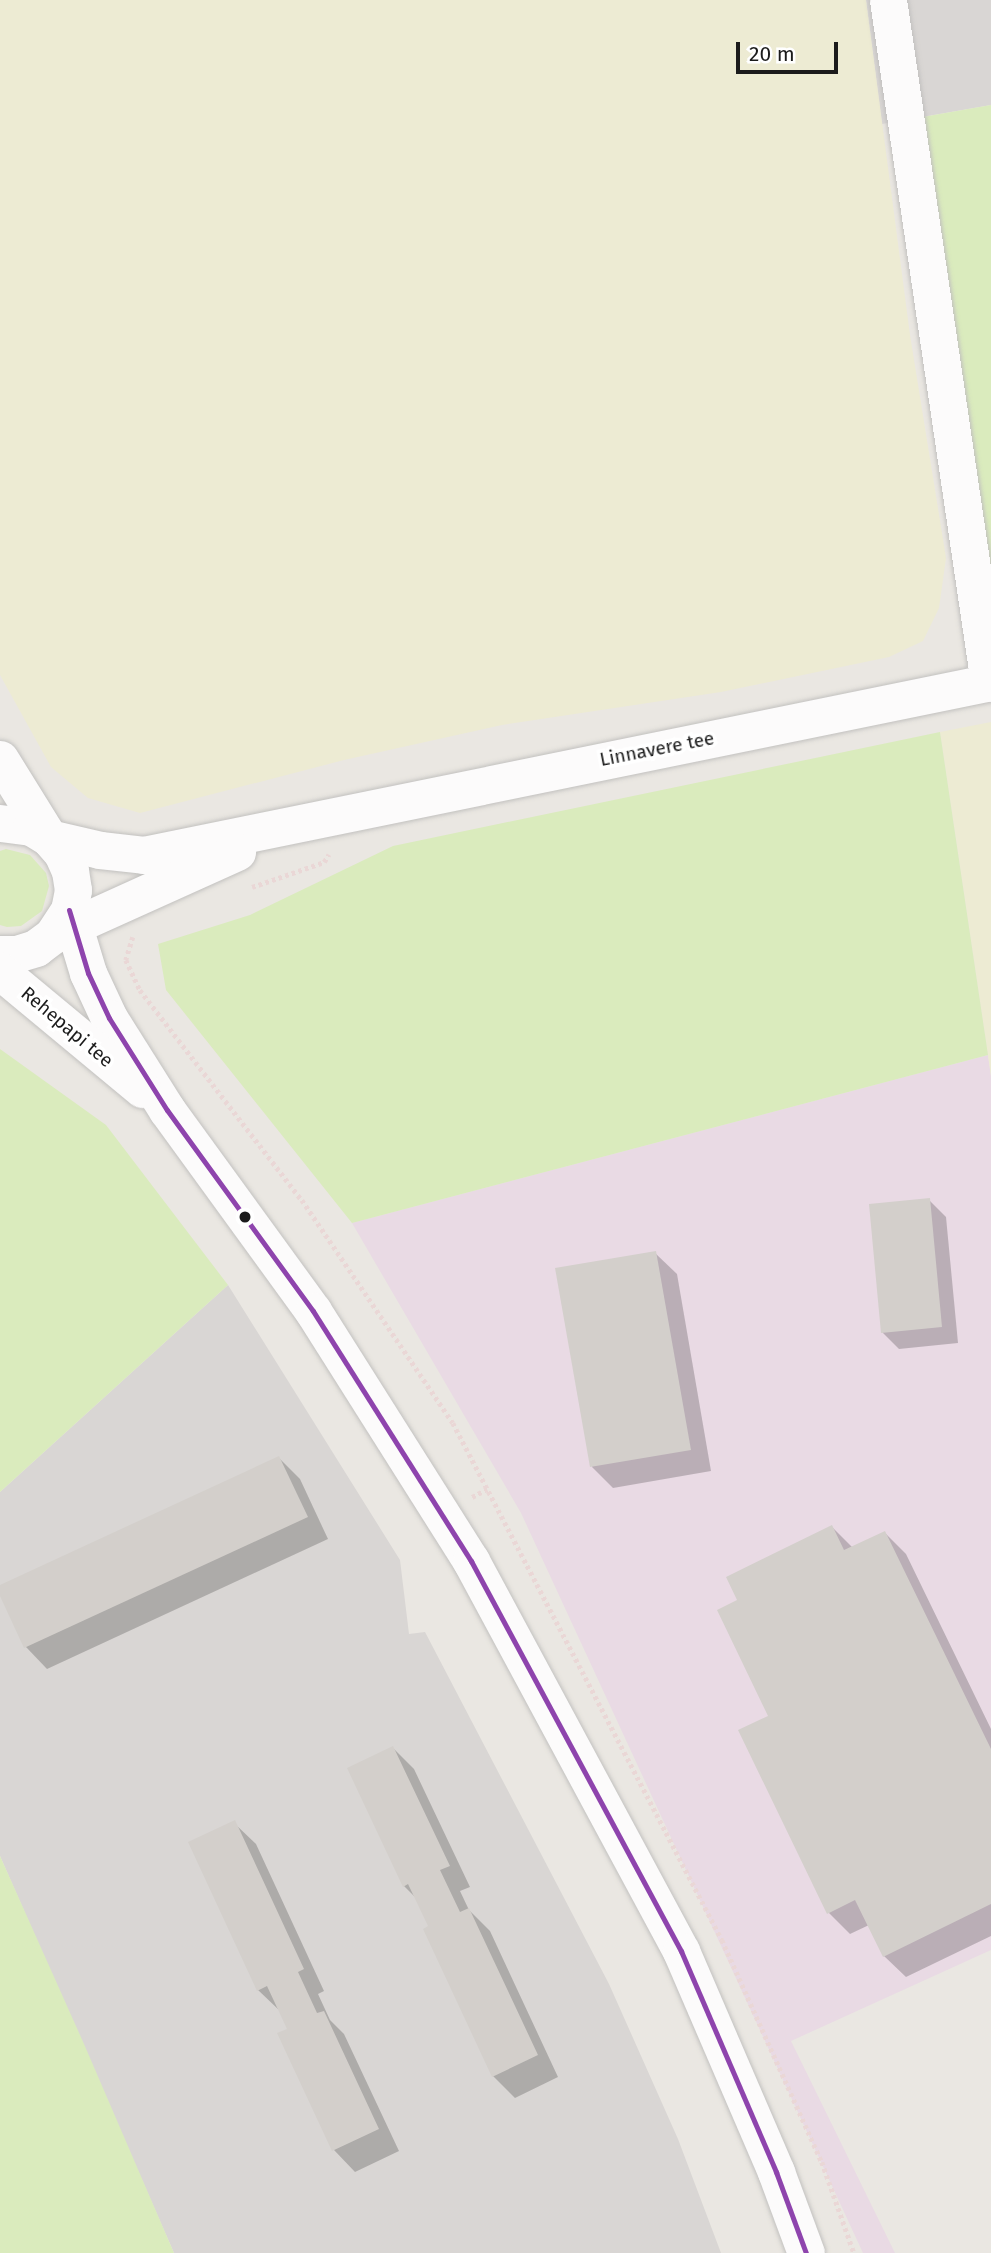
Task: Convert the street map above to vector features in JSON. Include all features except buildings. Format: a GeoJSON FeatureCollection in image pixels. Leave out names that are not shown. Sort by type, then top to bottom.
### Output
{"type":"FeatureCollection","features":[{"type":"Feature","properties":{"kind":"street"},"geometry":{"type":"LineString","coordinates":[[888,0],[990,682]]}},
{"type":"Feature","properties":{"kind":"street","name":"Linnavere tee"},"geometry":{"type":"LineString","coordinates":[[0,823],[31,827],[49,838],[100,850],[144,855],[990,682]]}},
{"type":"Feature","properties":{"kind":"street"},"geometry":{"type":"LineString","coordinates":[[0,759],[49,838],[62,853],[70,871],[73,890],[65,924]]}},
{"type":"Feature","properties":{"kind":"street","name":"Linnavere tee"},"geometry":{"type":"LineString","coordinates":[[0,954],[16,954],[36,948],[65,924],[223,858],[339,814]]}},
{"type":"Feature","properties":{"kind":"street","name":"Rehepapi tee"},"geometry":{"type":"LineString","coordinates":[[65,924],[109,1018],[167,1110],[313,1311],[471,1561],[681,1951],[776,2172],[806,2253]]}},
{"type":"Feature","properties":{"kind":"street","name":"Rehepapi tee"},"geometry":{"type":"LineString","coordinates":[[0,971],[167,1110]]}},
{"type":"Feature","properties":{"kind":"path"},"geometry":{"type":"LineString","coordinates":[[249,888],[324,862],[339,814]]}},
{"type":"Feature","properties":{"kind":"path"},"geometry":{"type":"LineString","coordinates":[[134,933],[127,960],[140,990],[302,1200],[453,1423],[643,1783],[722,1940],[822,2162],[855,2253]]}},
{"type":"Feature","properties":{"kind":"shaded area"},"geometry":{"type":"Polygon","coordinates":[[[0,0],[866,0],[910,335],[946,558],[939,608],[923,641],[889,657],[721,692],[502,725],[344,760],[140,813],[88,798],[51,767],[0,675],[0,0]]]}},
{"type":"Feature","properties":{"kind":"shaded area"},"geometry":{"type":"Polygon","coordinates":[[[866,0],[991,0],[991,105],[882,124],[866,0]]]}},
{"type":"Feature","properties":{"kind":"shaded area"},"geometry":{"type":"Polygon","coordinates":[[[991,722],[991,1076],[940,732],[991,722]]]}},
{"type":"Feature","properties":{"kind":"shaded area"},"geometry":{"type":"Polygon","coordinates":[[[988,1055],[991,1076],[991,1950],[791,2041],[895,2253],[863,2253],[521,1513],[352,1223],[988,1055]]]}},
{"type":"Feature","properties":{"kind":"shaded area"},"geometry":{"type":"Polygon","coordinates":[[[228,1285],[400,1560],[409,1634],[425,1632],[609,1984],[678,2139],[721,2253],[174,2253],[0,1856],[0,1492],[228,1285]]]}},
{"type":"Feature","properties":{"kind":"green space"},"geometry":{"type":"Polygon","coordinates":[[[991,105],[991,618],[917,118],[991,105]]]}},
{"type":"Feature","properties":{"kind":"green space"},"geometry":{"type":"Polygon","coordinates":[[[940,732],[988,1055],[352,1223],[166,990],[158,944],[250,915],[393,846],[940,732]]]}},
{"type":"Feature","properties":{"kind":"green space"},"geometry":{"type":"Polygon","coordinates":[[[6,849],[30,855],[46,873],[49,886],[42,911],[21,926],[0,925],[0,851],[6,849]]]}},
{"type":"Feature","properties":{"kind":"green space"},"geometry":{"type":"Polygon","coordinates":[[[0,1049],[106,1125],[228,1285],[0,1492],[0,1049]]]}},
{"type":"Feature","properties":{"kind":"green space"},"geometry":{"type":"Polygon","coordinates":[[[0,1856],[84,2044],[174,2253],[0,2253],[0,1856]]]}},
{"type":"Feature","properties":{"kind":"transit line"},"geometry":{"type":"LineString","coordinates":[[69,910],[88,973],[109,1018],[167,1110],[313,1311],[471,1561],[681,1951],[776,2172],[806,2253]]}}]}
